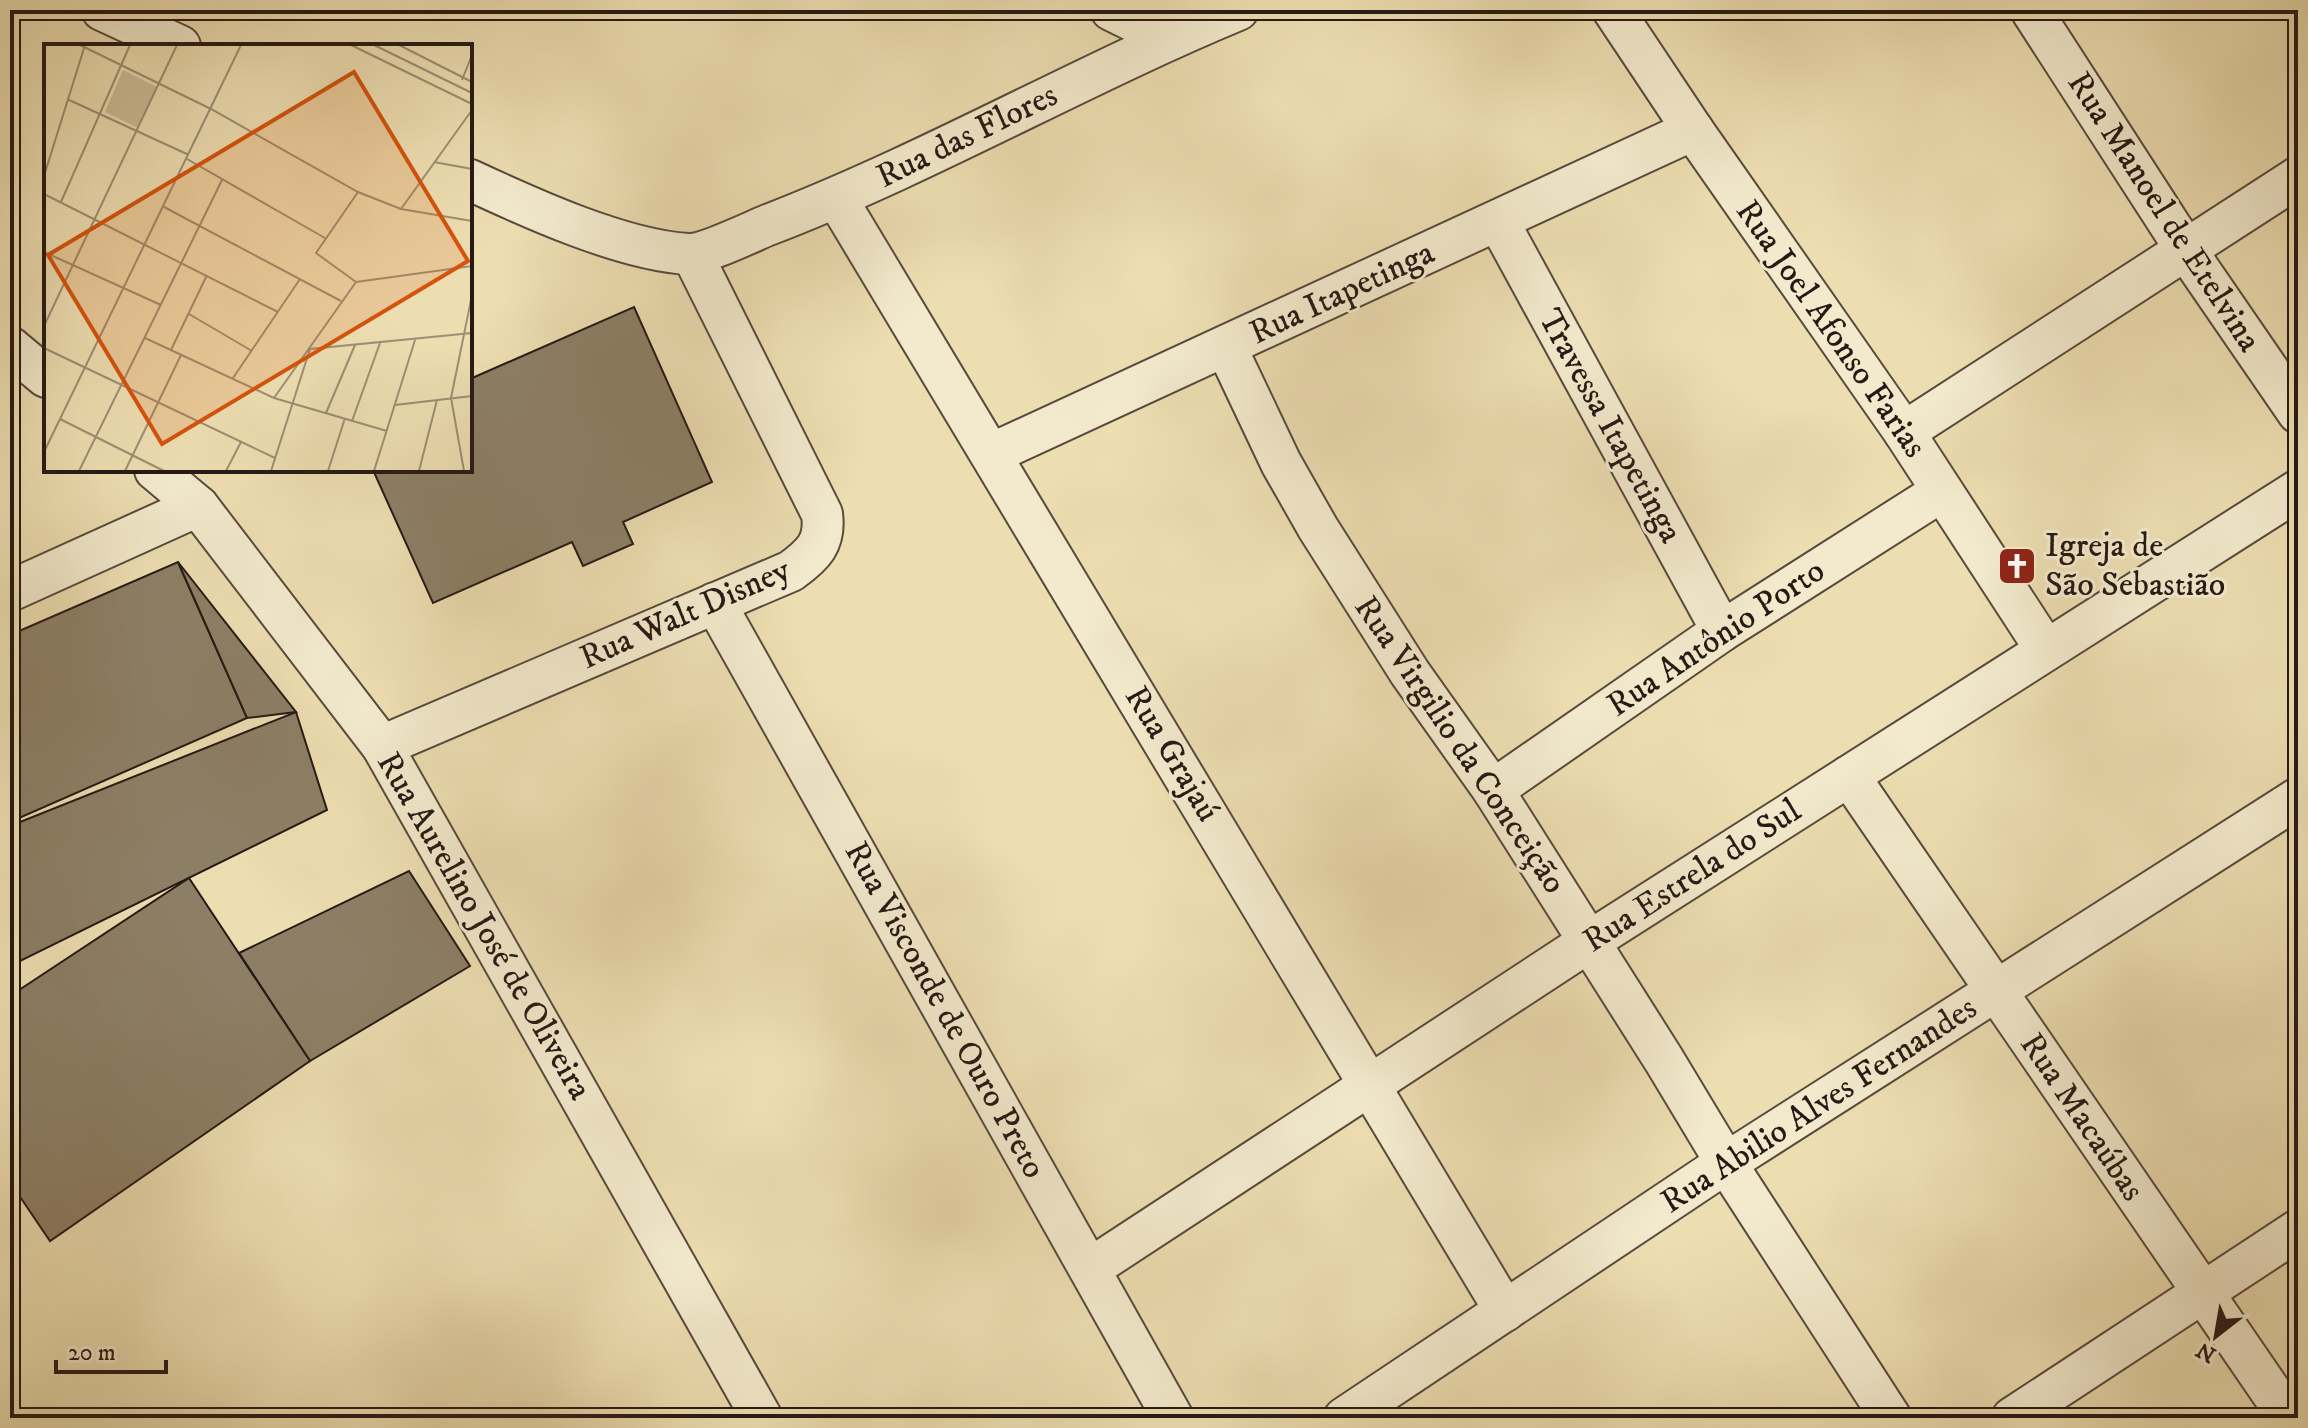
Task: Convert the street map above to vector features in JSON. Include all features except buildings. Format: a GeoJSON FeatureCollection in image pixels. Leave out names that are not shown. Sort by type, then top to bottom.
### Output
{"type":"FeatureCollection","features":[{"type":"Feature","properties":{"kind":"street"},"geometry":{"type":"LineString","coordinates":[[102,10],[176,44]]}},
{"type":"Feature","properties":{"kind":"street"},"geometry":{"type":"LineString","coordinates":[[1111,10],[1170,39],[1201,10]]}},
{"type":"Feature","properties":{"kind":"street","name":"Rua das Flores"},"geometry":{"type":"LineString","coordinates":[[692,254],[837,199],[1170,39],[1238,10]]}},
{"type":"Feature","properties":{"kind":"street","name":"Rua Joel Afonso Farias"},"geometry":{"type":"LineString","coordinates":[[1613,10],[1904,432],[2046,650]]}},
{"type":"Feature","properties":{"kind":"street","name":"Rua Manoel de Etelvina"},"geometry":{"type":"LineString","coordinates":[[2031,10],[2186,250],[2298,413]]}},
{"type":"Feature","properties":{"kind":"street","name":"Rua Itapetinga"},"geometry":{"type":"LineString","coordinates":[[991,454],[1693,130]]}},
{"type":"Feature","properties":{"kind":"street"},"geometry":{"type":"LineString","coordinates":[[1904,432],[2298,177]]}},
{"type":"Feature","properties":{"kind":"street"},"geometry":{"type":"LineString","coordinates":[[472,181],[580,227],[651,248],[692,254]]}},
{"type":"Feature","properties":{"kind":"street","name":"Rua Grajaú"},"geometry":{"type":"LineString","coordinates":[[837,199],[1371,1083],[1505,1311]]}},
{"type":"Feature","properties":{"kind":"street","name":"Travessa Itapetinga"},"geometry":{"type":"LineString","coordinates":[[1498,221],[1722,631]]}},
{"type":"Feature","properties":{"kind":"street","name":"Rua Walt Disney"},"geometry":{"type":"LineString","coordinates":[[382,746],[791,571],[818,548],[824,527],[822,514],[692,254]]}},
{"type":"Feature","properties":{"kind":"street"},"geometry":{"type":"LineString","coordinates":[[10,347],[44,375]]}},
{"type":"Feature","properties":{"kind":"street","name":"Rua Virgilio da Conceição"},"geometry":{"type":"LineString","coordinates":[[1226,347],[1281,463],[1318,528],[1410,673],[1493,790],[1726,1163],[1891,1418]]}},
{"type":"Feature","properties":{"kind":"street","name":"Rua Aurelino José de Oliveira"},"geometry":{"type":"LineString","coordinates":[[157,472],[198,506],[382,746],[762,1418]]}},
{"type":"Feature","properties":{"kind":"street","name":"Rua Estrela do Sul"},"geometry":{"type":"LineString","coordinates":[[1091,1268],[1590,941],[2298,490]]}},
{"type":"Feature","properties":{"kind":"street","name":"Rua Antônio Porto"},"geometry":{"type":"LineString","coordinates":[[1493,790],[1722,631],[1942,491]]}},
{"type":"Feature","properties":{"kind":"street"},"geometry":{"type":"LineString","coordinates":[[10,591],[198,506]]}},
{"type":"Feature","properties":{"kind":"street","name":"Rua Visconde de Ouro Preto"},"geometry":{"type":"LineString","coordinates":[[715,603],[1173,1418]]}},
{"type":"Feature","properties":{"kind":"street","name":"Rua Macaúbas"},"geometry":{"type":"LineString","coordinates":[[1849,776],[2289,1418]]}},
{"type":"Feature","properties":{"kind":"street","name":"Rua Abilio Alves Fernandes"},"geometry":{"type":"LineString","coordinates":[[1344,1418],[1726,1163],[2298,798]]}},
{"type":"Feature","properties":{"kind":"street"},"geometry":{"type":"LineString","coordinates":[[2012,1418],[2298,1230]]}},
{"type":"Feature","properties":{"kind":"place","name":"Igreja de São Sebastião"},"geometry":{"type":"Point","coordinates":[2017,566]}}]}
